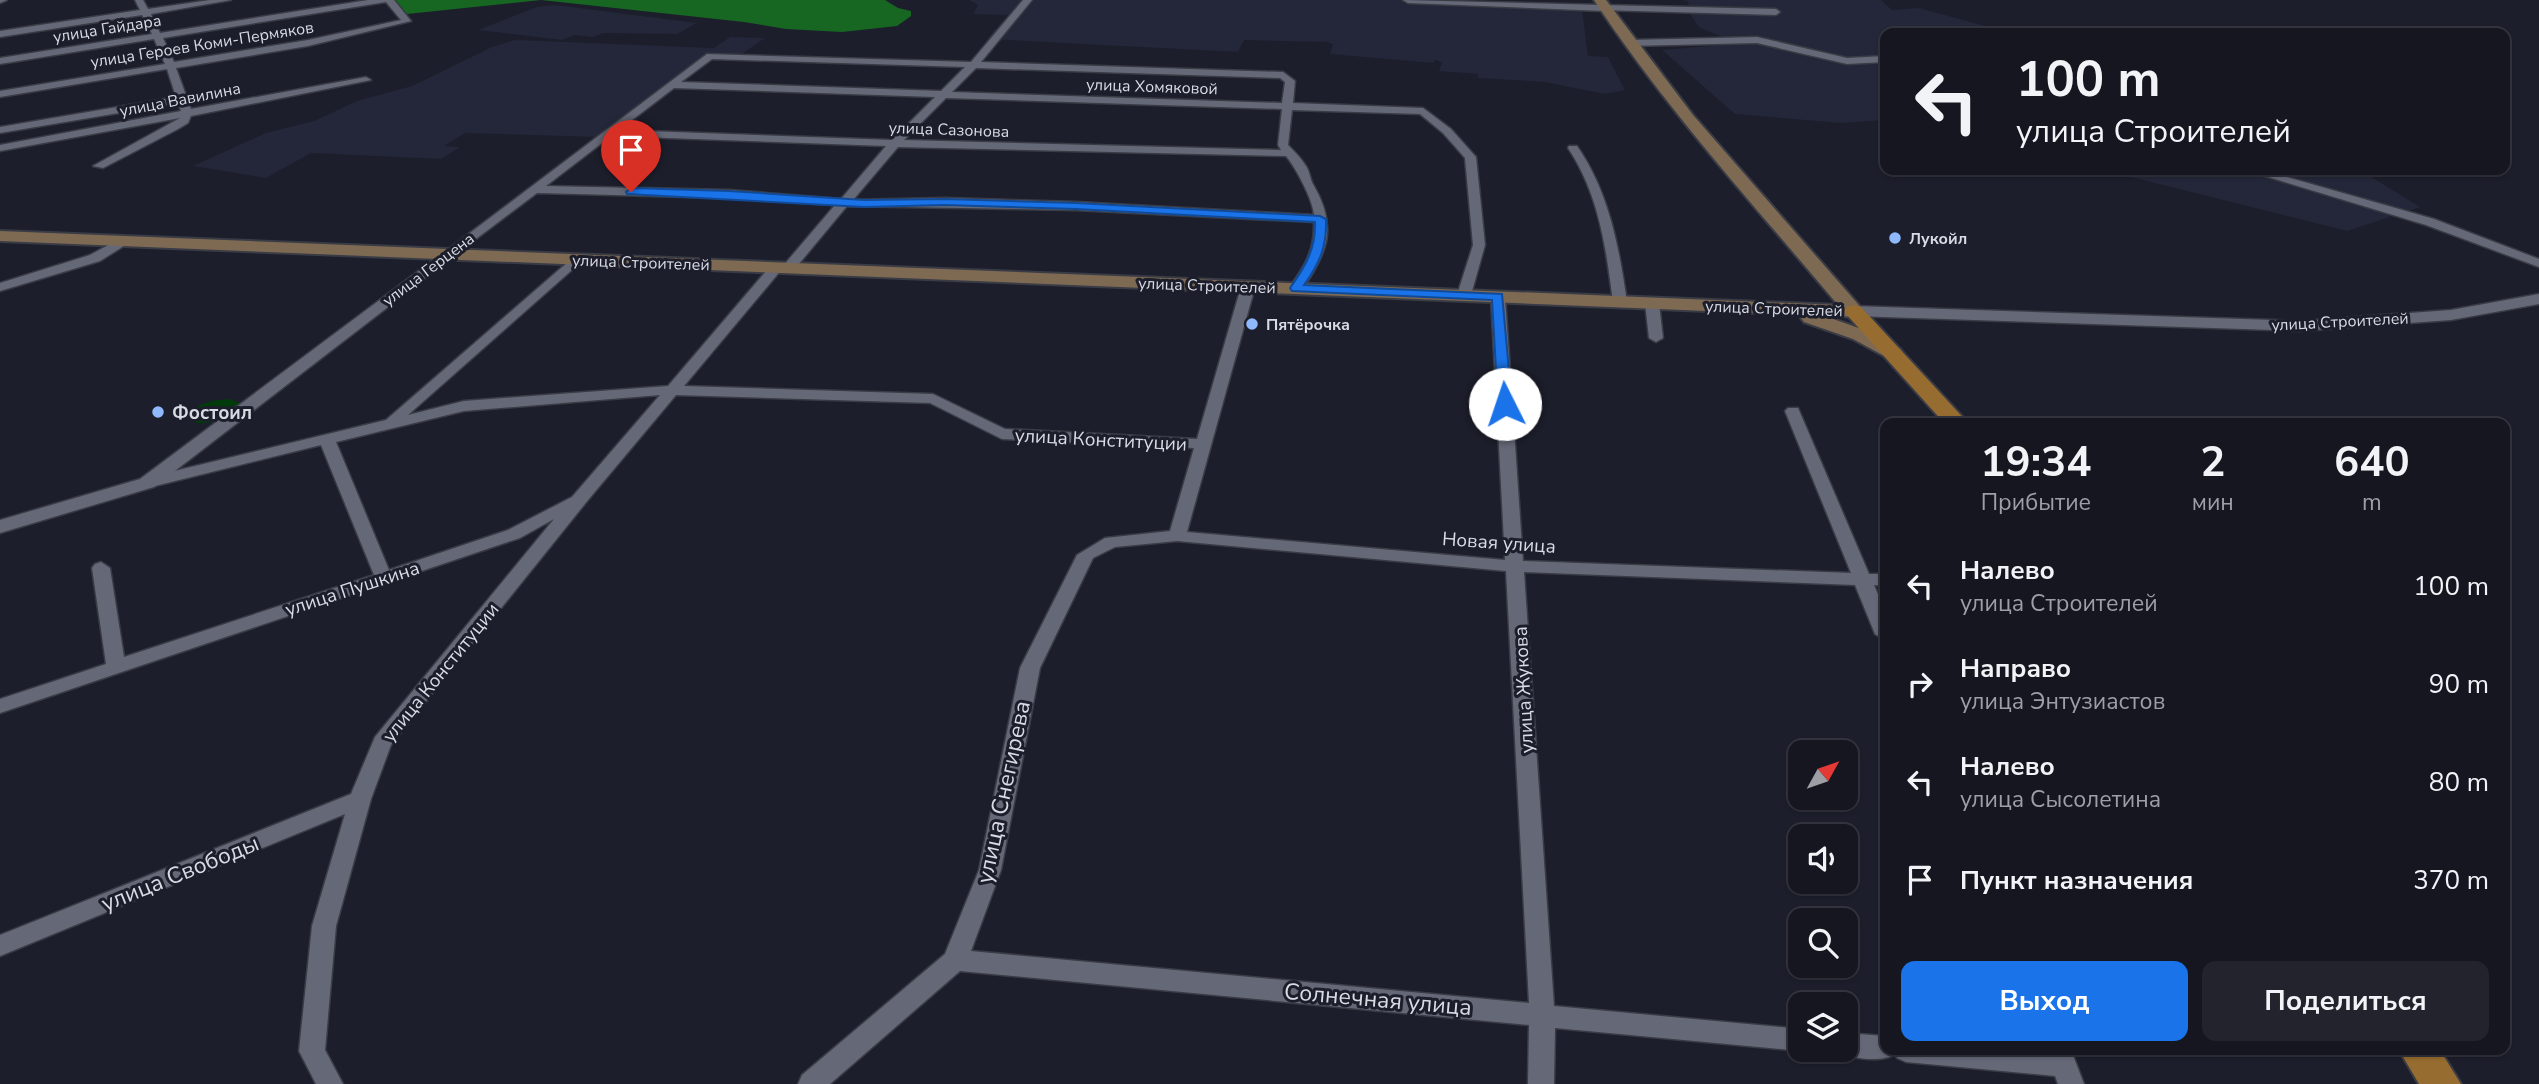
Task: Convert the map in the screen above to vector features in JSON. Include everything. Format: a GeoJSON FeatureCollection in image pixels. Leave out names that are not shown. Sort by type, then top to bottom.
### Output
{"type":"FeatureCollection","features":[{"type":"Feature","properties":{"kind":"main road"},"geometry":{"type":"LineString","coordinates":[[1602,4],[1688,118],[1854,311],[1953,418]]}},
{"type":"Feature","properties":{"kind":"main road","name":"улица Строителей"},"geometry":{"type":"LineString","coordinates":[[0,236],[1854,311]]}},
{"type":"Feature","properties":{"kind":"main road"},"geometry":{"type":"LineString","coordinates":[[1748,307],[1834,325],[1893,353]]}},
{"type":"Feature","properties":{"kind":"main road"},"geometry":{"type":"LineString","coordinates":[[2421,1055],[2441,1084]]}},
{"type":"Feature","properties":{"kind":"street"},"geometry":{"type":"LineString","coordinates":[[99,166],[184,121],[187,113],[171,65],[139,0]]}},
{"type":"Feature","properties":{"kind":"street"},"geometry":{"type":"LineString","coordinates":[[0,34],[227,0]]}},
{"type":"Feature","properties":{"kind":"street","name":"улица Героев Коми-Пермяков"},"geometry":{"type":"LineString","coordinates":[[0,94],[308,43],[407,21],[386,0]]}},
{"type":"Feature","properties":{"kind":"street","name":"улица Гайдара"},"geometry":{"type":"LineString","coordinates":[[0,61],[386,0]]}},
{"type":"Feature","properties":{"kind":"street","name":"улица Конституции"},"geometry":{"type":"LineString","coordinates":[[330,1084],[312,1051],[324,926],[360,799],[382,742],[670,390],[845,202],[895,143],[974,64],[1028,0]]}},
{"type":"Feature","properties":{"kind":"street"},"geometry":{"type":"LineString","coordinates":[[1408,0],[1602,4],[1776,12]]}},
{"type":"Feature","properties":{"kind":"street"},"geometry":{"type":"LineString","coordinates":[[1629,43],[1757,40],[1847,61],[1880,59]]}},
{"type":"Feature","properties":{"kind":"street","name":"улица Герцена"},"geometry":{"type":"LineString","coordinates":[[147,483],[710,56],[974,64]]}},
{"type":"Feature","properties":{"kind":"street"},"geometry":{"type":"LineString","coordinates":[[974,64],[1283,75],[1290,81],[1285,107],[1283,145],[1302,168],[1306,183],[1319,203],[1320,219],[1321,238],[1314,263],[1296,288]]}},
{"type":"Feature","properties":{"kind":"street","name":"улица Вавилина"},"geometry":{"type":"LineString","coordinates":[[0,148],[366,80]]}},
{"type":"Feature","properties":{"kind":"street","name":"улица Хомяковой"},"geometry":{"type":"LineString","coordinates":[[672,85],[1423,111],[1447,131],[1470,157],[1476,194],[1479,245],[1464,295]]}},
{"type":"Feature","properties":{"kind":"street"},"geometry":{"type":"LineString","coordinates":[[0,130],[183,99]]}},
{"type":"Feature","properties":{"kind":"street","name":"улица Сазонова"},"geometry":{"type":"LineString","coordinates":[[608,133],[1289,153]]}},
{"type":"Feature","properties":{"kind":"street"},"geometry":{"type":"LineString","coordinates":[[1573,148],[1591,178],[1614,256],[1620,302]]}},
{"type":"Feature","properties":{"kind":"street"},"geometry":{"type":"LineString","coordinates":[[2268,175],[2430,222],[2539,263]]}},
{"type":"Feature","properties":{"kind":"street"},"geometry":{"type":"LineString","coordinates":[[533,189],[729,194],[845,202],[1063,205],[1320,219]]}},
{"type":"Feature","properties":{"kind":"street"},"geometry":{"type":"LineString","coordinates":[[0,287],[95,258],[123,241]]}},
{"type":"Feature","properties":{"kind":"street"},"geometry":{"type":"LineString","coordinates":[[391,422],[576,259]]}},
{"type":"Feature","properties":{"kind":"street"},"geometry":{"type":"LineString","coordinates":[[1177,536],[1248,286]]}},
{"type":"Feature","properties":{"kind":"street","name":"улица Жукова"},"geometry":{"type":"LineString","coordinates":[[1498,297],[1542,1015],[1541,1084]]}},
{"type":"Feature","properties":{"kind":"street","name":"улица Строителей"},"geometry":{"type":"LineString","coordinates":[[1854,311],[2300,326],[2451,315],[2539,299]]}},
{"type":"Feature","properties":{"kind":"street"},"geometry":{"type":"LineString","coordinates":[[1652,303],[1656,338]]}},
{"type":"Feature","properties":{"kind":"street","name":"улица Конституции"},"geometry":{"type":"LineString","coordinates":[[670,390],[933,399],[1002,434],[1203,444]]}},
{"type":"Feature","properties":{"kind":"street","name":"улица Герцена"},"geometry":{"type":"LineString","coordinates":[[0,527],[147,483],[391,422],[464,407],[670,390]]}},
{"type":"Feature","properties":{"kind":"street"},"geometry":{"type":"LineString","coordinates":[[1793,411],[1880,622]]}},
{"type":"Feature","properties":{"kind":"street"},"geometry":{"type":"LineString","coordinates":[[326,438],[384,578]]}},
{"type":"Feature","properties":{"kind":"street","name":"улица Пушкина"},"geometry":{"type":"LineString","coordinates":[[0,706],[514,534],[582,496]]}},
{"type":"Feature","properties":{"kind":"street","name":"Новая улица"},"geometry":{"type":"LineString","coordinates":[[1111,542],[1177,536],[1516,566],[1880,580]]}},
{"type":"Feature","properties":{"kind":"street","name":"улица Снегирева"},"geometry":{"type":"LineString","coordinates":[[811,1084],[955,960],[990,870],[1030,668],[1086,555],[1111,542]]}},
{"type":"Feature","properties":{"kind":"street"},"geometry":{"type":"LineString","coordinates":[[101,568],[116,667]]}},
{"type":"Feature","properties":{"kind":"street","name":"улица Свободы"},"geometry":{"type":"LineString","coordinates":[[0,946],[360,799]]}},
{"type":"Feature","properties":{"kind":"street","name":"Солнечная улица"},"geometry":{"type":"LineString","coordinates":[[955,960],[1788,1039]]}},
{"type":"Feature","properties":{"kind":"street"},"geometry":{"type":"LineString","coordinates":[[1858,1045],[1880,1047]]}},
{"type":"Feature","properties":{"kind":"street"},"geometry":{"type":"LineString","coordinates":[[1956,1055],[2065,1066]]}},
{"type":"Feature","properties":{"kind":"shaded area"},"geometry":{"type":"Polygon","coordinates":[[[969,0],[1431,0],[1570,5],[1582,9],[1588,56],[1608,57],[1625,90],[1605,94],[1545,82],[1478,78],[1478,74],[1439,71],[1442,62],[1435,60],[1433,63],[1330,54],[1333,44],[1327,42],[1244,40],[1238,52],[987,39],[1008,15],[973,14],[978,5],[969,0]]]}},
{"type":"Feature","properties":{"kind":"shaded area"},"geometry":{"type":"Polygon","coordinates":[[[1682,0],[1881,0],[1892,10],[1919,8],[1993,28],[1880,28],[1880,120],[1841,123],[1735,114],[1662,50],[1732,44],[1728,39],[1700,28],[1689,13],[1688,1],[1682,0]]]}},
{"type":"Feature","properties":{"kind":"shaded area"},"geometry":{"type":"Polygon","coordinates":[[[555,5],[697,23],[677,34],[603,33],[593,37],[575,35],[562,40],[478,30],[537,7],[555,5]]]}},
{"type":"Feature","properties":{"kind":"shaded area"},"geometry":{"type":"Polygon","coordinates":[[[730,37],[765,38],[739,56],[707,55],[600,137],[465,133],[444,146],[460,147],[441,159],[311,153],[266,178],[193,166],[266,133],[314,121],[357,101],[412,86],[492,47],[515,40],[714,48],[730,37]]]}},
{"type":"Feature","properties":{"kind":"shaded area"},"geometry":{"type":"Polygon","coordinates":[[[2123,175],[2368,175],[2420,207],[2347,231],[2123,175]]]}},
{"type":"Feature","properties":{"kind":"green space"},"geometry":{"type":"Polygon","coordinates":[[[394,0],[541,0],[407,14],[394,0]]]}},
{"type":"Feature","properties":{"kind":"green space"},"geometry":{"type":"Polygon","coordinates":[[[541,0],[885,0],[898,8],[911,11],[911,16],[897,26],[842,32],[786,29],[541,0]]]}},
{"type":"Feature","properties":{"kind":"green space"},"geometry":{"type":"Polygon","coordinates":[[[229,399],[240,403],[240,407],[221,418],[208,423],[187,419],[199,406],[229,399]]]}},
{"type":"Feature","properties":{"kind":"place","name":"Лукойл"},"geometry":{"type":"Point","coordinates":[1895,238]}},
{"type":"Feature","properties":{"kind":"place","name":"Пятёрочка"},"geometry":{"type":"Point","coordinates":[1252,324]}},
{"type":"Feature","properties":{"kind":"place","name":"Фостоил"},"geometry":{"type":"Point","coordinates":[158,412]}},
{"type":"Feature","properties":{"kind":"route"},"geometry":{"type":"LineString","coordinates":[[631,192],[729,194],[864,204],[945,202],[1230,212],[1320,219],[1321,238],[1314,263],[1296,288],[1498,297],[1505,404]]}}]}
